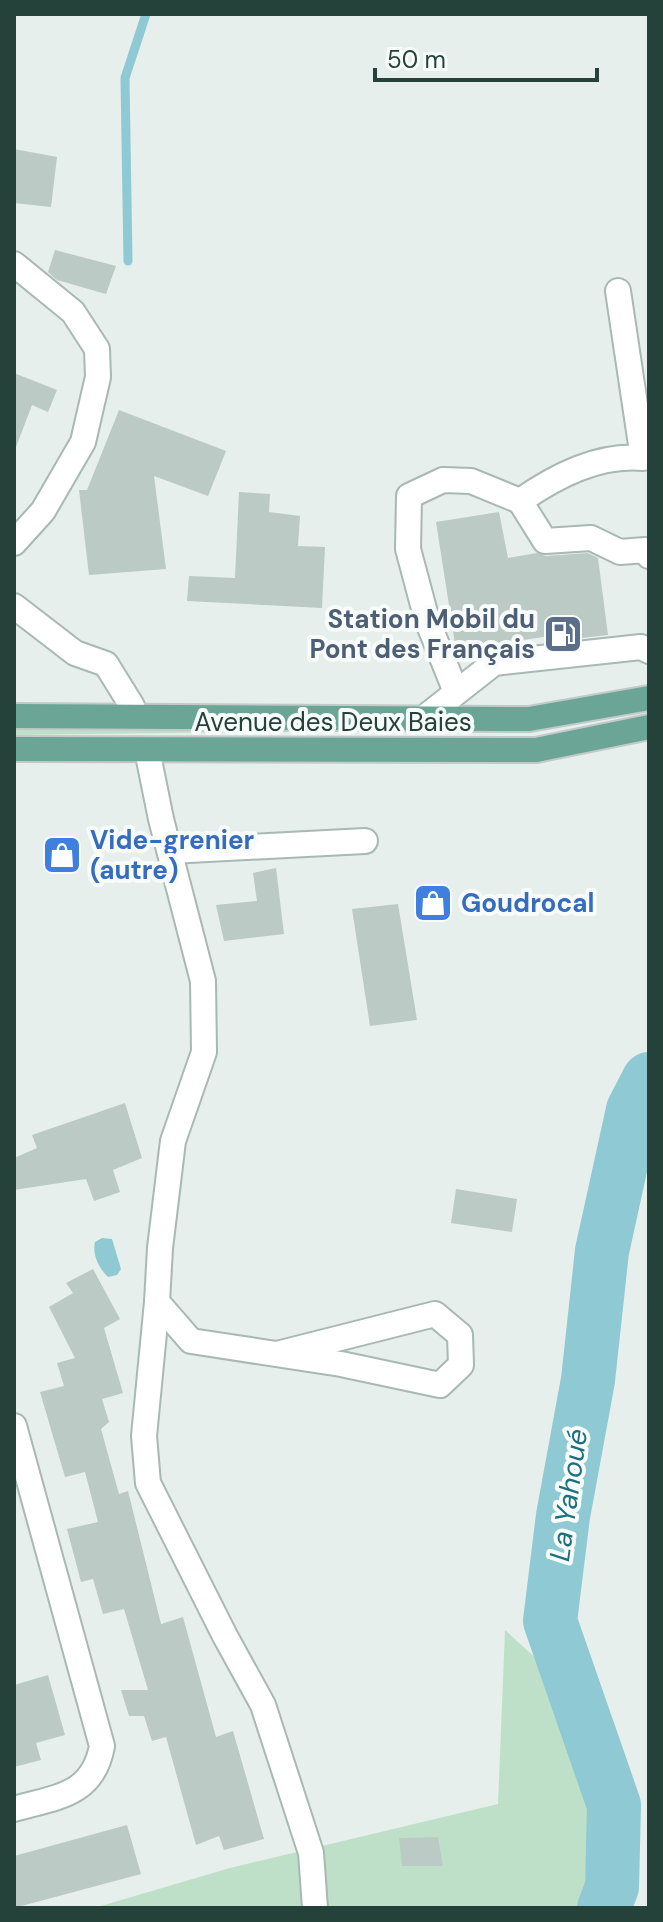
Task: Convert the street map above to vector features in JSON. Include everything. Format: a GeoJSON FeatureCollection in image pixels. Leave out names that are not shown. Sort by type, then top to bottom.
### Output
{"type":"FeatureCollection","features":[{"type":"Feature","properties":{"kind":"main road","name":"Avenue des Deux Baies"},"geometry":{"type":"LineString","coordinates":[[14,716],[529,719],[649,698]]}},
{"type":"Feature","properties":{"kind":"main road","name":"Avenue des Deux Baies"},"geometry":{"type":"LineString","coordinates":[[14,749],[536,750],[649,727]]}},
{"type":"Feature","properties":{"kind":"street"},"geometry":{"type":"LineString","coordinates":[[14,264],[73,312],[97,349],[98,377],[83,442],[43,511],[14,543]]}},
{"type":"Feature","properties":{"kind":"street"},"geometry":{"type":"LineString","coordinates":[[520,501],[555,477],[619,456],[643,458],[618,291]]}},
{"type":"Feature","properties":{"kind":"street"},"geometry":{"type":"LineString","coordinates":[[456,692],[427,620],[408,549],[409,496],[443,480],[471,481],[520,501],[545,541],[591,538],[620,552],[645,550],[649,556]]}},
{"type":"Feature","properties":{"kind":"street"},"geometry":{"type":"LineString","coordinates":[[14,606],[75,653],[106,664],[132,706],[134,716]]}},
{"type":"Feature","properties":{"kind":"street"},"geometry":{"type":"LineString","coordinates":[[424,718],[494,663],[641,647],[649,651]]}},
{"type":"Feature","properties":{"kind":"street"},"geometry":{"type":"LineString","coordinates":[[147,750],[203,981],[204,1052],[173,1141],[160,1248],[144,1436],[148,1483],[263,1705],[311,1853],[315,1908]]}},
{"type":"Feature","properties":{"kind":"street"},"geometry":{"type":"LineString","coordinates":[[170,851],[365,841]]}},
{"type":"Feature","properties":{"kind":"street"},"geometry":{"type":"LineString","coordinates":[[157,1302],[191,1341],[341,1364],[440,1385],[461,1365],[460,1335],[435,1314],[277,1354]]}},
{"type":"Feature","properties":{"kind":"street"},"geometry":{"type":"LineString","coordinates":[[14,1426],[102,1746],[91,1778],[81,1787],[14,1809]]}},
{"type":"Feature","properties":{"kind":"green space"},"geometry":{"type":"Polygon","coordinates":[[[649,709],[513,729],[14,735],[14,720],[649,709]]]}},
{"type":"Feature","properties":{"kind":"green space"},"geometry":{"type":"Polygon","coordinates":[[[505,1630],[553,1674],[601,1811],[588,1908],[94,1908],[230,1868],[498,1804],[505,1630]]]}},
{"type":"Feature","properties":{"kind":"water"},"geometry":{"type":"Polygon","coordinates":[[[102,1238],[112,1239],[121,1269],[117,1275],[108,1277],[97,1261],[95,1242],[102,1238]]]}},
{"type":"Feature","properties":{"kind":"building"},"geometry":{"type":"Polygon","coordinates":[[[14,149],[57,157],[51,207],[14,203],[14,149]]]}},
{"type":"Feature","properties":{"kind":"building"},"geometry":{"type":"Polygon","coordinates":[[[55,250],[116,266],[106,294],[57,280],[48,272],[55,250]]]}},
{"type":"Feature","properties":{"kind":"building"},"geometry":{"type":"Polygon","coordinates":[[[14,373],[57,390],[48,412],[32,405],[16,447],[14,446],[14,373]]]}},
{"type":"Feature","properties":{"kind":"building"},"geometry":{"type":"Polygon","coordinates":[[[119,410],[226,451],[208,496],[154,476],[166,569],[89,575],[79,490],[87,490],[119,410]]]}},
{"type":"Feature","properties":{"kind":"building"},"geometry":{"type":"Polygon","coordinates":[[[239,492],[270,494],[269,512],[300,516],[298,546],[325,547],[322,608],[187,601],[189,576],[235,578],[239,492]]]}},
{"type":"Feature","properties":{"kind":"building"},"geometry":{"type":"Polygon","coordinates":[[[499,512],[508,558],[537,553],[546,556],[588,553],[598,558],[608,635],[564,640],[563,634],[456,650],[436,522],[499,512]]]}},
{"type":"Feature","properties":{"kind":"building"},"geometry":{"type":"Polygon","coordinates":[[[276,868],[284,934],[224,941],[216,905],[257,901],[253,873],[276,868]]]}},
{"type":"Feature","properties":{"kind":"building"},"geometry":{"type":"Polygon","coordinates":[[[398,904],[417,1020],[370,1026],[352,909],[398,904]]]}},
{"type":"Feature","properties":{"kind":"building"},"geometry":{"type":"Polygon","coordinates":[[[125,1103],[142,1158],[113,1170],[120,1192],[94,1201],[86,1179],[14,1190],[14,1158],[37,1148],[32,1135],[125,1103]]]}},
{"type":"Feature","properties":{"kind":"building"},"geometry":{"type":"Polygon","coordinates":[[[456,1189],[517,1199],[512,1232],[451,1223],[456,1189]]]}},
{"type":"Feature","properties":{"kind":"building"},"geometry":{"type":"Polygon","coordinates":[[[93,1269],[120,1319],[104,1328],[123,1393],[102,1399],[109,1422],[101,1429],[119,1494],[128,1491],[161,1624],[183,1617],[216,1737],[233,1731],[264,1839],[224,1850],[219,1836],[196,1845],[166,1737],[152,1741],[144,1716],[129,1716],[121,1690],[148,1690],[124,1609],[103,1614],[93,1579],[81,1582],[67,1529],[98,1522],[85,1472],[65,1477],[40,1392],[64,1386],[57,1363],[75,1358],[49,1307],[73,1293],[66,1283],[93,1269]]]}},
{"type":"Feature","properties":{"kind":"building"},"geometry":{"type":"Polygon","coordinates":[[[48,1675],[65,1735],[36,1743],[41,1760],[14,1767],[14,1685],[48,1675]]]}},
{"type":"Feature","properties":{"kind":"building"},"geometry":{"type":"Polygon","coordinates":[[[127,1825],[141,1874],[14,1908],[14,1856],[127,1825]]]}},
{"type":"Feature","properties":{"kind":"building"},"geometry":{"type":"Polygon","coordinates":[[[438,1837],[443,1866],[402,1866],[399,1838],[438,1837]]]}},
{"type":"Feature","properties":{"kind":"waterway"},"geometry":{"type":"LineString","coordinates":[[128,261],[125,78],[146,14]]}},
{"type":"Feature","properties":{"kind":"waterway","name":"La Yahoué"},"geometry":{"type":"LineString","coordinates":[[604,1908],[612,1887],[614,1805],[550,1621],[563,1516],[588,1380],[602,1251],[633,1110],[649,1079]]}},
{"type":"Feature","properties":{"kind":"place","name":"Station Mobil du Pont des Français"},"geometry":{"type":"Point","coordinates":[563,634]}},
{"type":"Feature","properties":{"kind":"place","name":"Vide-grenier (autre)"},"geometry":{"type":"Point","coordinates":[62,855]}},
{"type":"Feature","properties":{"kind":"place","name":"Goudrocal"},"geometry":{"type":"Point","coordinates":[433,903]}}]}
